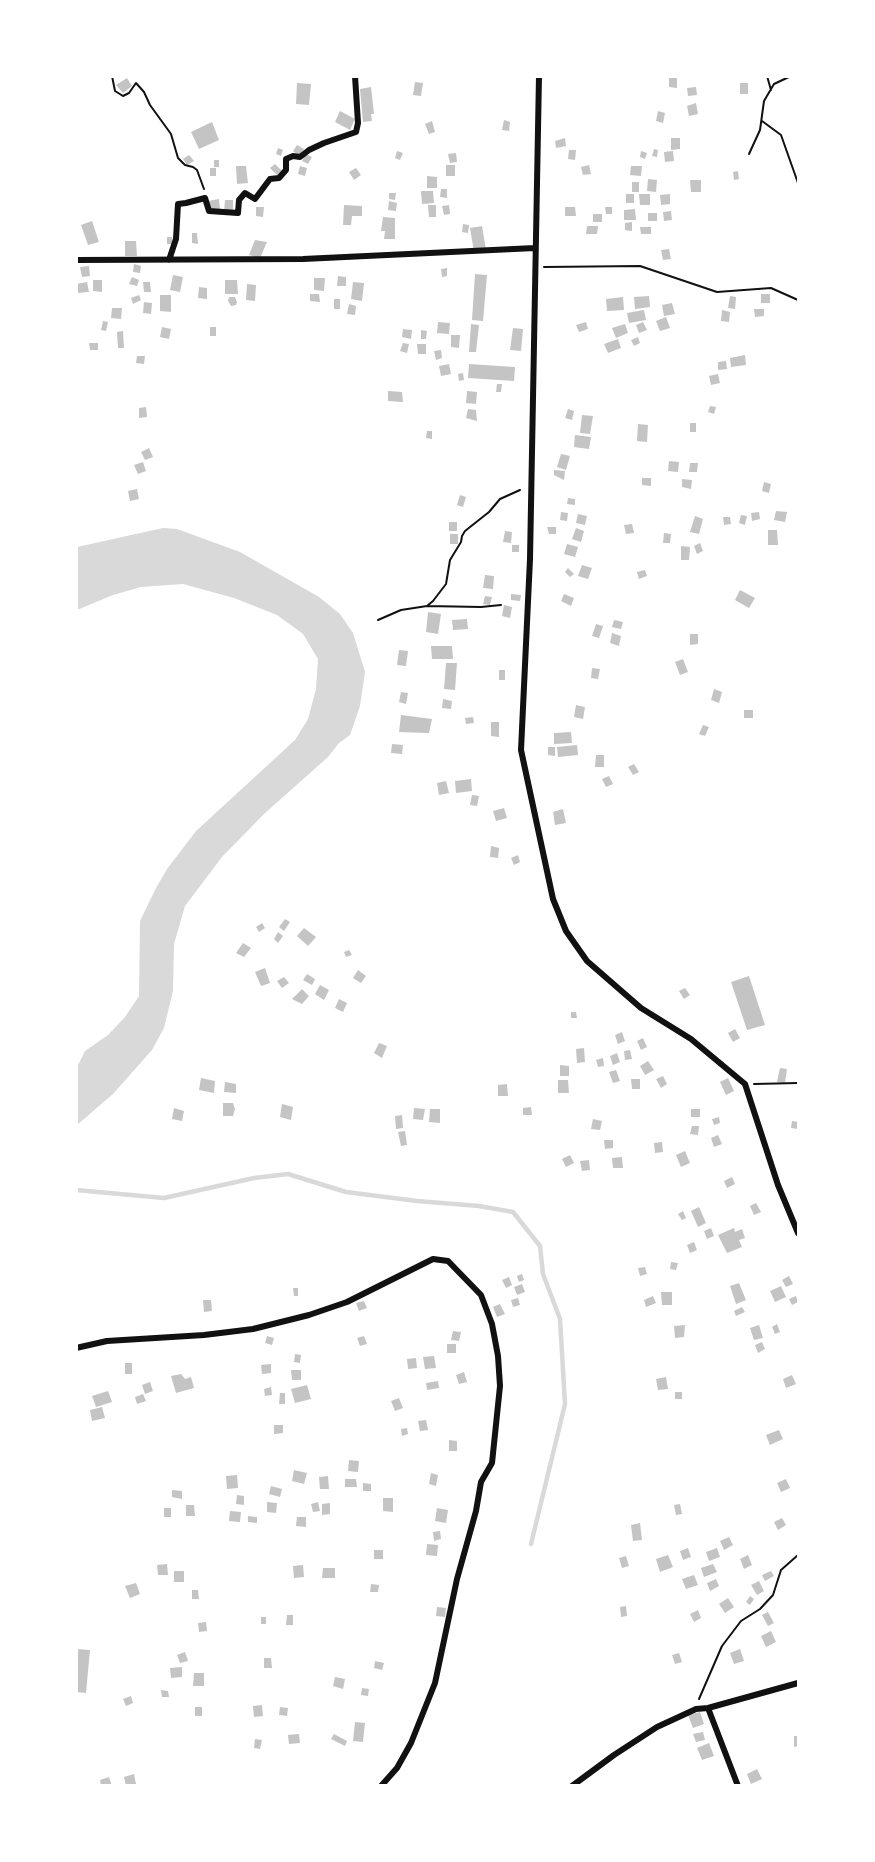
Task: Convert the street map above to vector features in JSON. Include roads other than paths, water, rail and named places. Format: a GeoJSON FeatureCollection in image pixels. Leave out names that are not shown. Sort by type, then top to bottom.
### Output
{"type":"FeatureCollection","features":[{"type":"Feature","properties":{"kind":"street"},"geometry":{"type":"LineString","coordinates":[[169,260],[176,239],[178,204],[205,198],[209,212],[238,213],[239,200],[245,193],[255,198],[270,179],[279,178],[286,170],[286,159],[293,156],[300,157],[324,143],[356,132],[358,123],[355,76]]}},
{"type":"Feature","properties":{"kind":"street"},"geometry":{"type":"LineString","coordinates":[[539,76],[530,559],[521,750],[553,899],[566,931],[587,962],[641,1008],[691,1039],[745,1084],[778,1185],[798,1233]]}},
{"type":"Feature","properties":{"kind":"street"},"geometry":{"type":"LineString","coordinates":[[76,261],[303,259],[535,248]]}},
{"type":"Feature","properties":{"kind":"street"},"geometry":{"type":"LineString","coordinates":[[76,1348],[106,1341],[204,1335],[253,1329],[309,1315],[347,1302],[433,1259],[448,1261],[481,1295],[492,1324],[498,1356],[500,1386],[492,1463],[481,1482],[476,1511],[454,1589],[435,1683],[411,1743],[397,1768],[381,1785]]}},
{"type":"Feature","properties":{"kind":"street"},"geometry":{"type":"LineString","coordinates":[[572,1785],[657,1726],[696,1709],[708,1708],[798,1683]]}},
{"type":"Feature","properties":{"kind":"street"},"geometry":{"type":"LineString","coordinates":[[708,1708],[738,1785]]}},
{"type":"Feature","properties":{"kind":"waterway"},"geometry":{"type":"LineString","coordinates":[[76,1190],[164,1198],[254,1178],[288,1174],[346,1192],[479,1206],[513,1212],[540,1246],[543,1274],[560,1319],[565,1404],[531,1544]]}}]}
